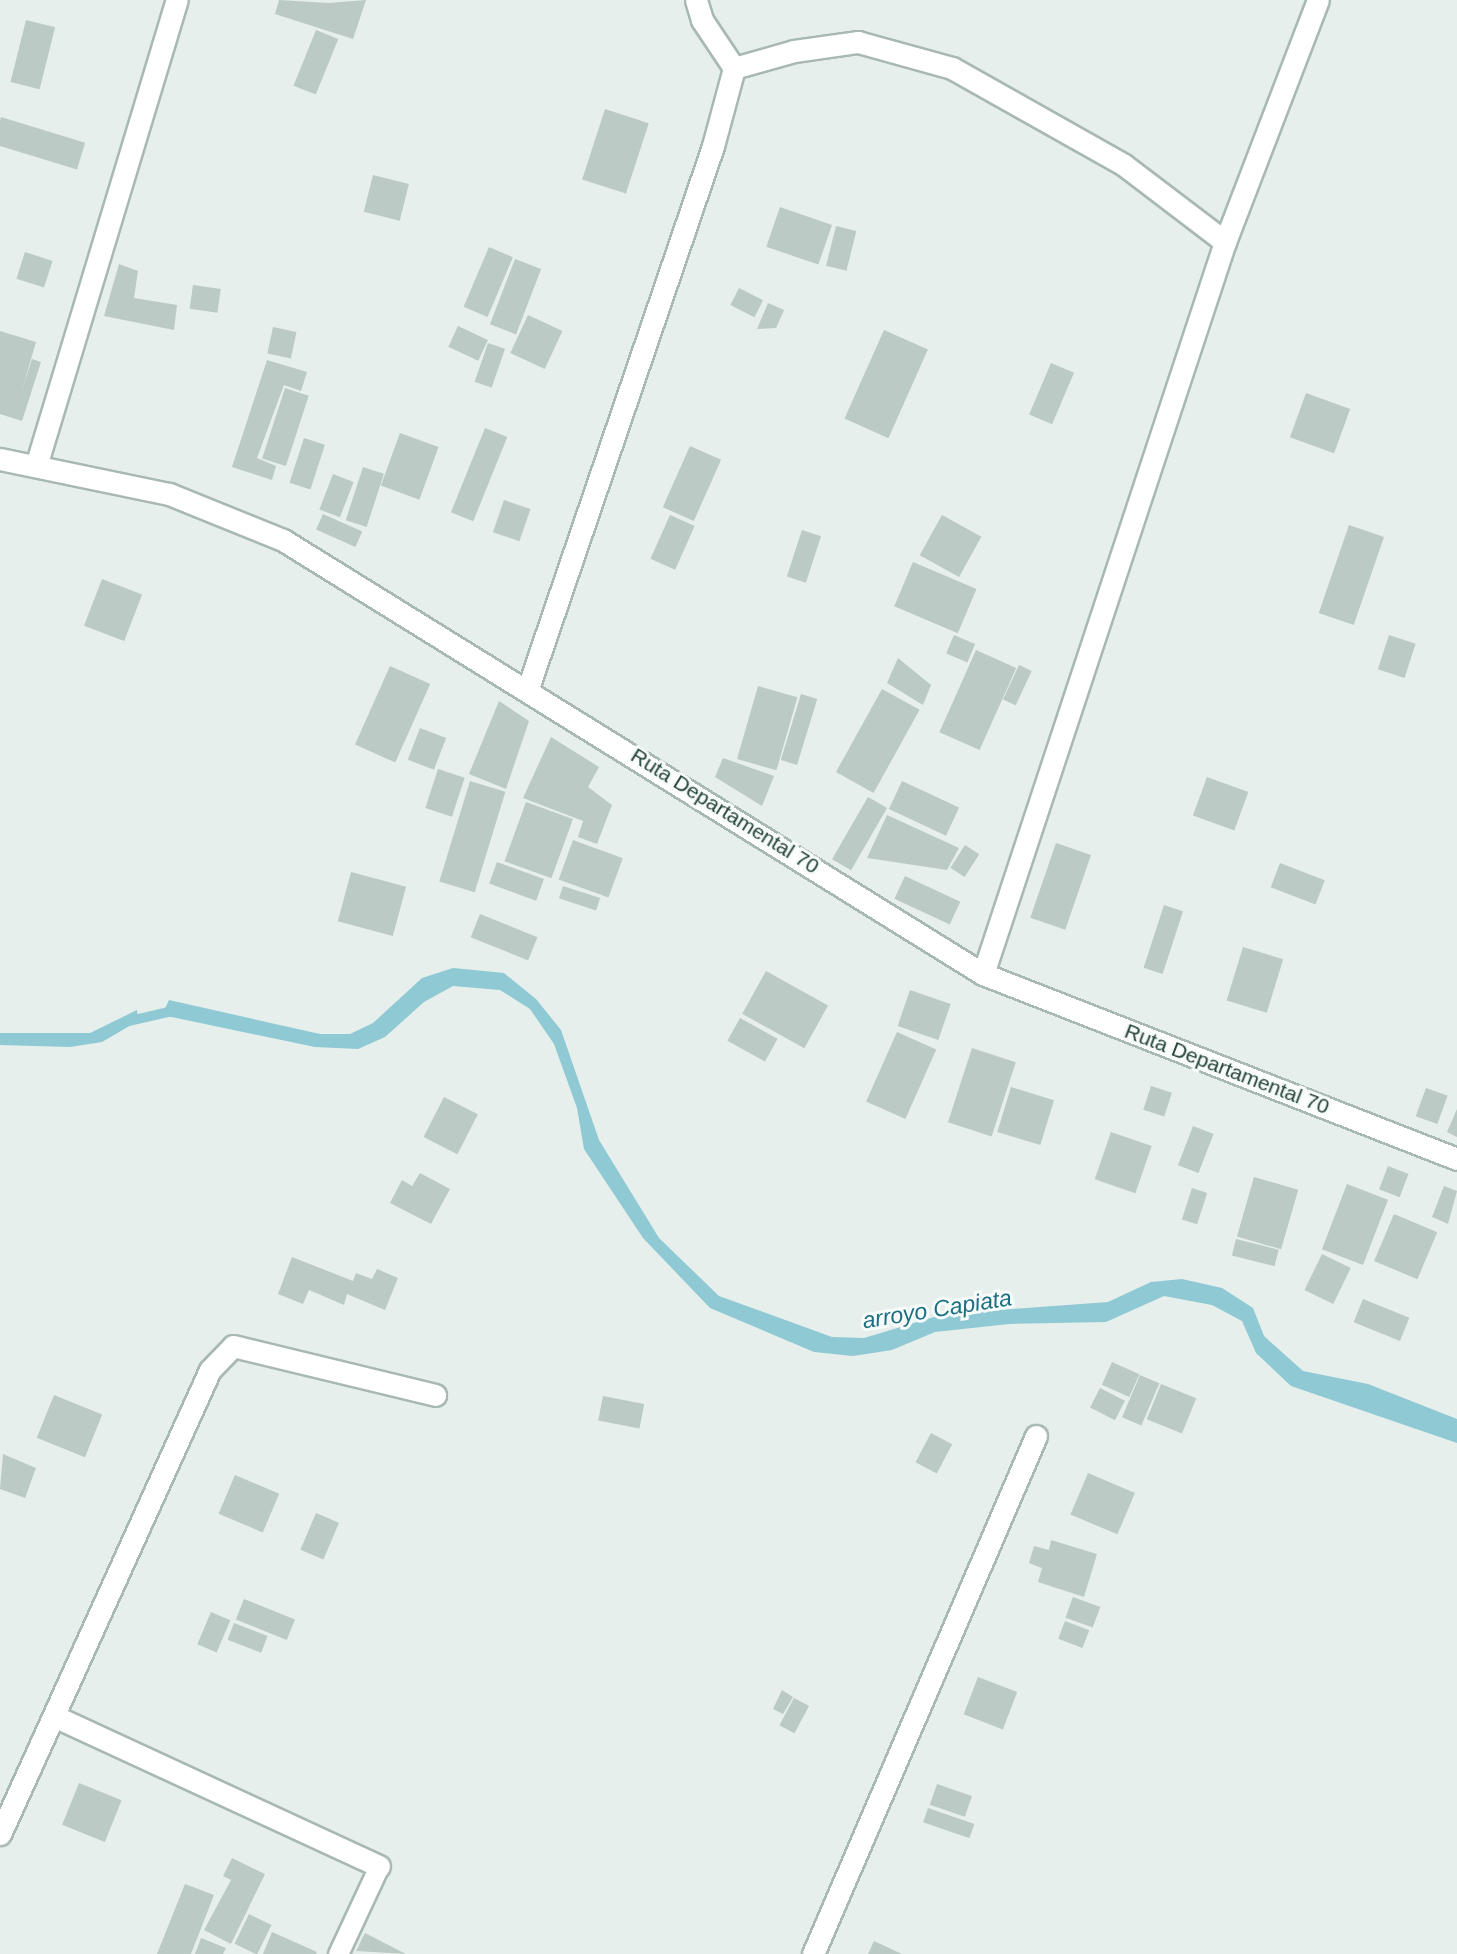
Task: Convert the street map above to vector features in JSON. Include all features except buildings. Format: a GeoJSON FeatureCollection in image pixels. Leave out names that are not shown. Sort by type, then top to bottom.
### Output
{"type":"FeatureCollection","features":[{"type":"Feature","properties":{"kind":"street"},"geometry":{"type":"LineString","coordinates":[[36,466],[177,0]]}},
{"type":"Feature","properties":{"kind":"street"},"geometry":{"type":"LineString","coordinates":[[527,688],[713,146],[734,68],[702,20],[696,0]]}},
{"type":"Feature","properties":{"kind":"street"},"geometry":{"type":"LineString","coordinates":[[983,974],[1225,242],[1318,0]]}},
{"type":"Feature","properties":{"kind":"street"},"geometry":{"type":"LineString","coordinates":[[734,68],[794,51],[858,41],[952,68],[1124,165],[1225,242]]}},
{"type":"Feature","properties":{"kind":"street","name":"Ruta Departamental 70"},"geometry":{"type":"LineString","coordinates":[[0,459],[169,494],[283,540],[527,688],[983,974],[1457,1159]]}},
{"type":"Feature","properties":{"kind":"street"},"geometry":{"type":"LineString","coordinates":[[0,1834],[210,1370],[233,1346],[436,1395]]}},
{"type":"Feature","properties":{"kind":"street"},"geometry":{"type":"LineString","coordinates":[[813,1954],[1036,1436]]}},
{"type":"Feature","properties":{"kind":"street"},"geometry":{"type":"LineString","coordinates":[[54,1716],[379,1866]]}},
{"type":"Feature","properties":{"kind":"lane"},"geometry":{"type":"LineString","coordinates":[[338,1954],[379,1866]]}},
{"type":"Feature","properties":{"kind":"water"},"geometry":{"type":"Polygon","coordinates":[[[453,968],[504,973],[536,999],[561,1030],[599,1140],[659,1238],[719,1296],[832,1337],[864,1338],[944,1314],[1108,1302],[1151,1282],[1182,1279],[1222,1288],[1253,1308],[1264,1336],[1303,1371],[1368,1384],[1457,1419],[1457,1443],[1291,1386],[1256,1353],[1242,1321],[1212,1305],[1164,1296],[1106,1322],[1009,1324],[935,1332],[892,1350],[853,1356],[814,1352],[710,1308],[643,1238],[584,1149],[577,1108],[554,1044],[530,1009],[500,990],[453,986],[424,1002],[385,1037],[358,1049],[315,1047],[162,1015],[169,1000],[320,1034],[350,1034],[373,1023],[422,978],[453,968]]]}},
{"type":"Feature","properties":{"kind":"water"},"geometry":{"type":"Polygon","coordinates":[[[137,1010],[138,1021],[102,1042],[70,1047],[0,1045],[0,1033],[90,1033],[137,1010]]]}},
{"type":"Feature","properties":{"kind":"waterway","name":"arroyo Capiata"},"geometry":{"type":"LineString","coordinates":[[125,1022],[177,1010]]}}]}
